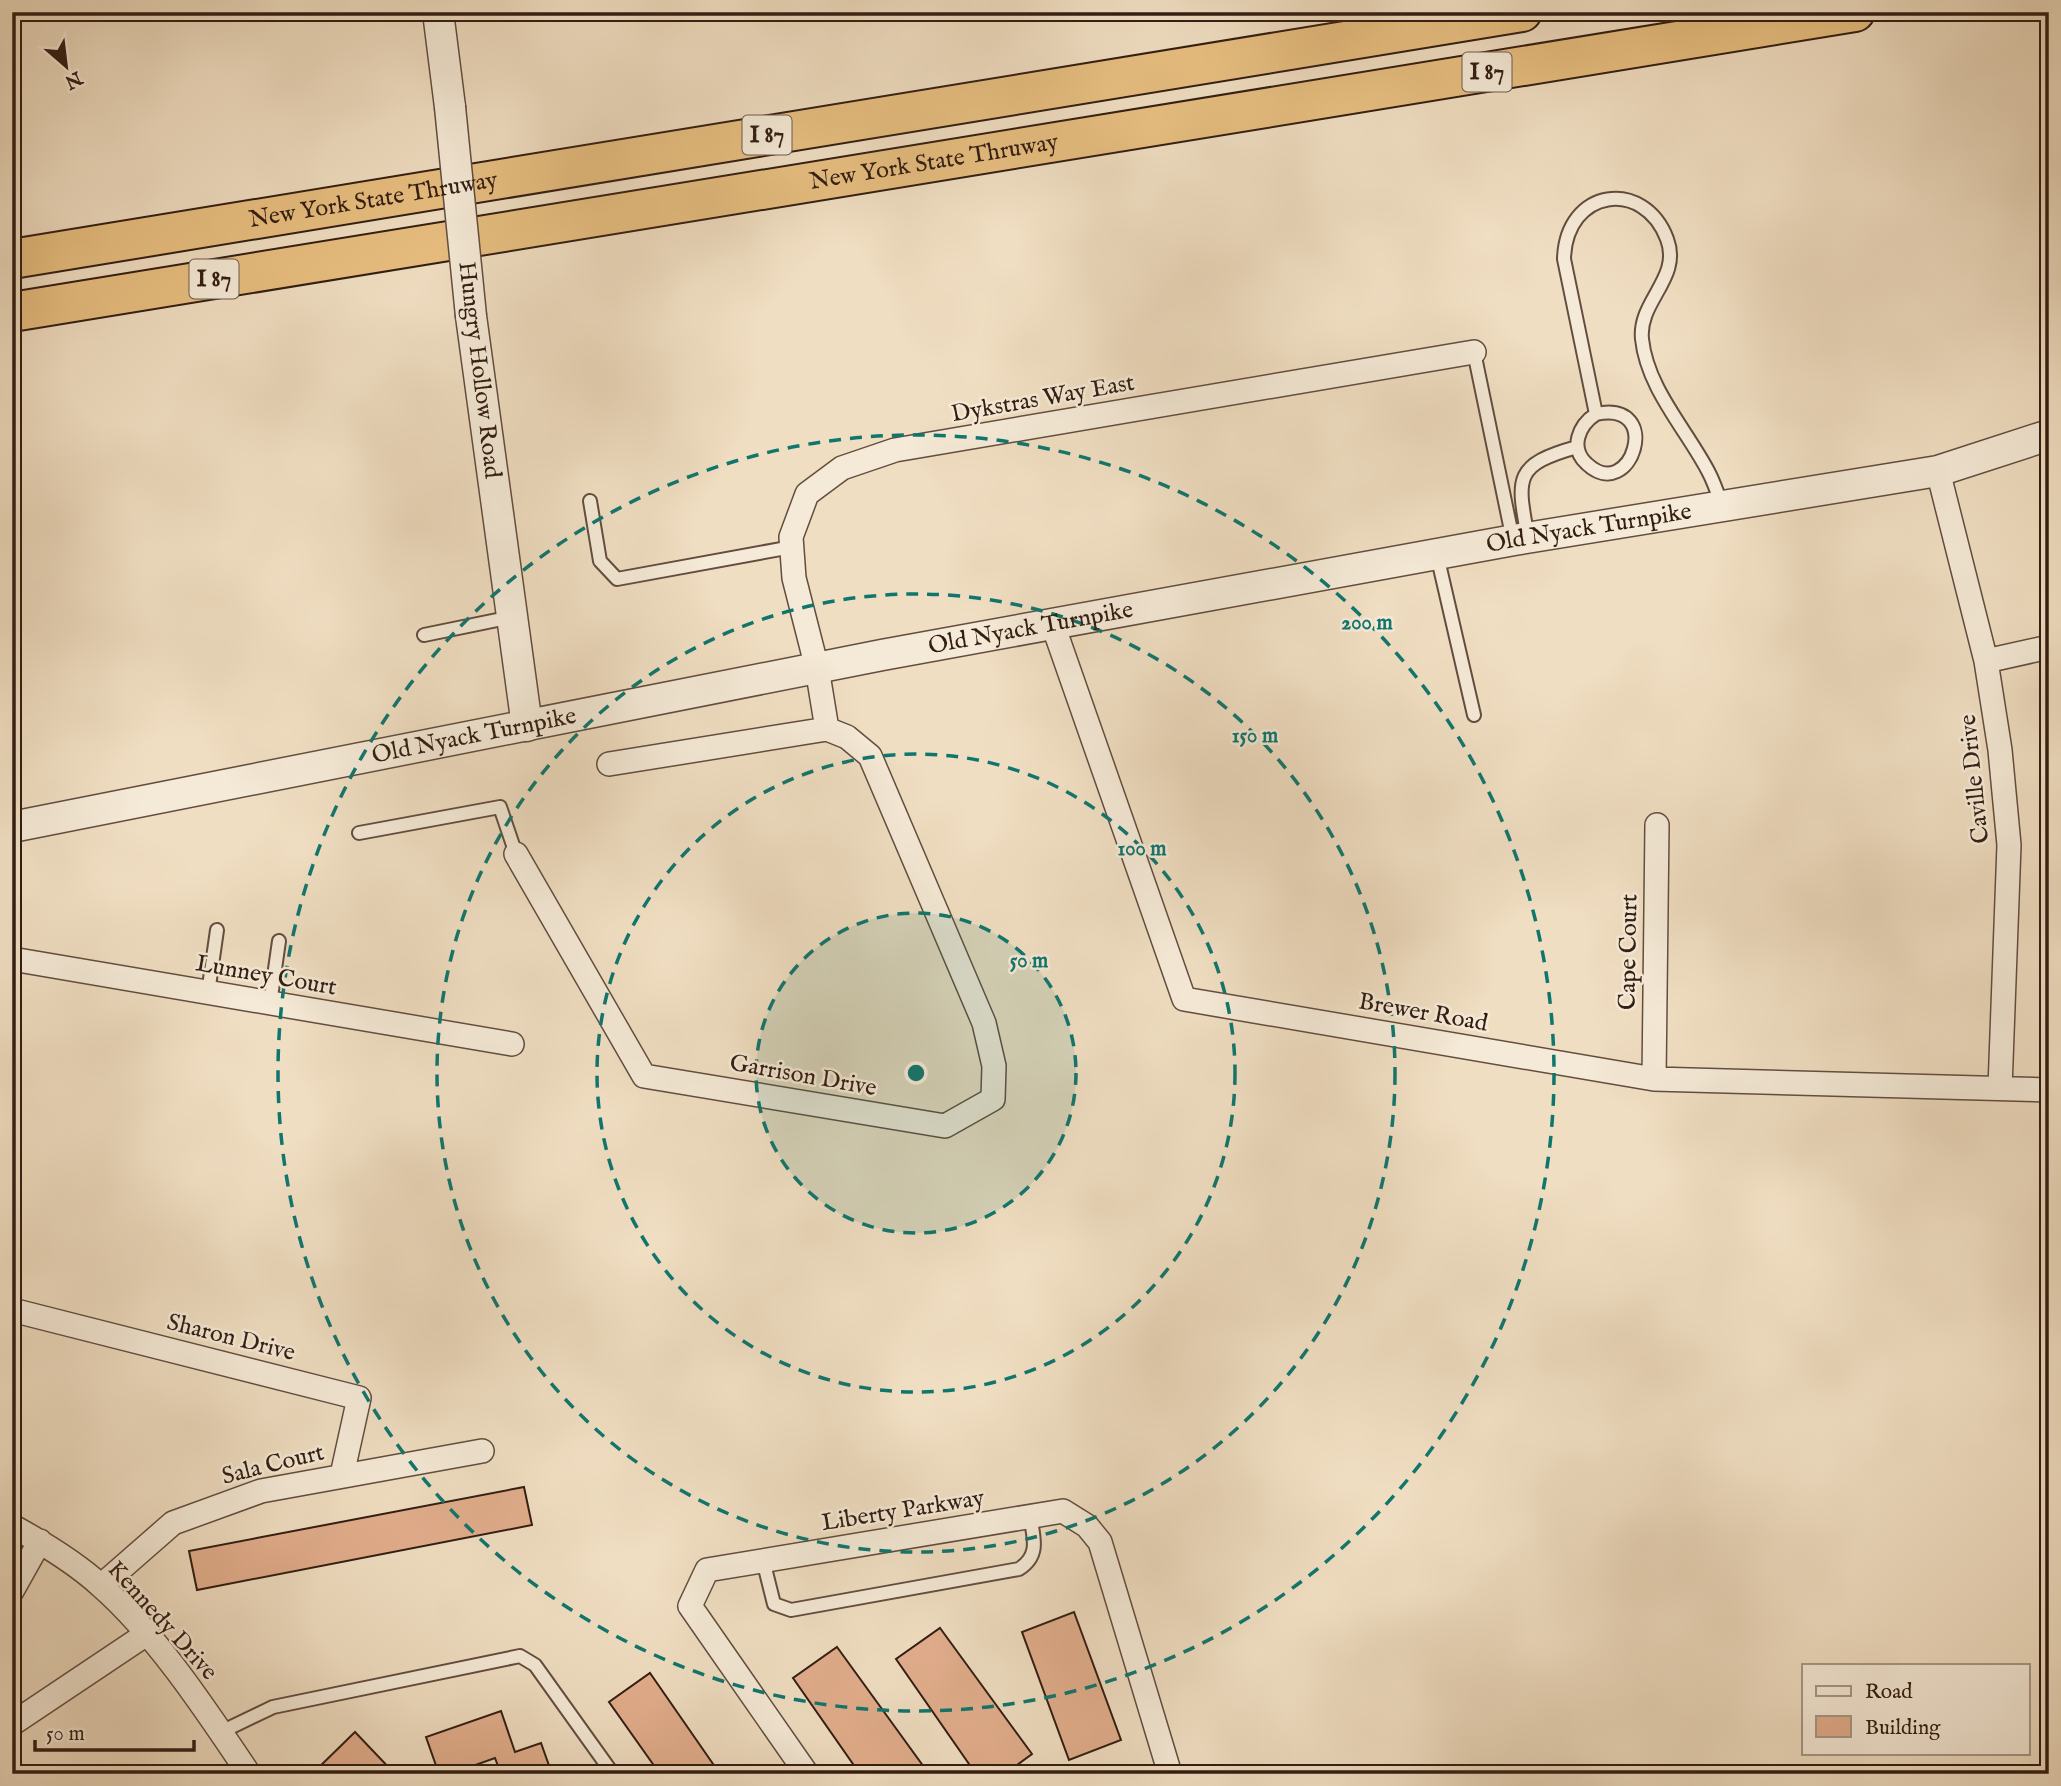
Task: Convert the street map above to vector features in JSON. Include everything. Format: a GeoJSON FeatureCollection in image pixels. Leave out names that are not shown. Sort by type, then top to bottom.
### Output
{"type":"FeatureCollection","features":[{"type":"Feature","properties":{"kind":"highway","name":"New York State Thruway"},"geometry":{"type":"LineString","coordinates":[[12,259],[1522,12]]}},
{"type":"Feature","properties":{"kind":"highway","name":"New York State Thruway"},"geometry":{"type":"LineString","coordinates":[[12,312],[1855,12]]}},
{"type":"Feature","properties":{"kind":"street","name":"Hungry Hollow Road"},"geometry":{"type":"LineString","coordinates":[[438,12],[471,316],[527,726]]}},
{"type":"Feature","properties":{"kind":"street","name":"Dykstras Way East"},"geometry":{"type":"LineString","coordinates":[[817,668],[794,578],[791,537],[807,494],[842,468],[895,450],[1474,352]]}},
{"type":"Feature","properties":{"kind":"street","name":"Old Nyack Turnpike"},"geometry":{"type":"LineString","coordinates":[[12,827],[817,668],[1521,539],[1938,471],[2049,435]]}},
{"type":"Feature","properties":{"kind":"street","name":"Caville Drive"},"geometry":{"type":"LineString","coordinates":[[1938,471],[1986,661],[2000,750],[2009,845],[2000,1088]]}},
{"type":"Feature","properties":{"kind":"street","name":"Brewer Road"},"geometry":{"type":"LineString","coordinates":[[1053,625],[1184,999],[1654,1079],[2049,1090]]}},
{"type":"Feature","properties":{"kind":"street"},"geometry":{"type":"LineString","coordinates":[[1986,661],[2049,647]]}},
{"type":"Feature","properties":{"kind":"street"},"geometry":{"type":"LineString","coordinates":[[609,764],[827,729],[817,668]]}},
{"type":"Feature","properties":{"kind":"street","name":"Garrison Drive"},"geometry":{"type":"LineString","coordinates":[[516,854],[644,1076],[946,1126],[993,1099],[994,1066],[984,1023],[870,756],[847,737],[827,729]]}},
{"type":"Feature","properties":{"kind":"street","name":"Cape Court"},"geometry":{"type":"LineString","coordinates":[[1654,1079],[1657,825]]}},
{"type":"Feature","properties":{"kind":"street","name":"Lunney Court"},"geometry":{"type":"LineString","coordinates":[[12,959],[512,1044]]}},
{"type":"Feature","properties":{"kind":"street","name":"Sharon Drive"},"geometry":{"type":"LineString","coordinates":[[12,1310],[359,1398],[342,1475]]}},
{"type":"Feature","properties":{"kind":"street","name":"Sala Court"},"geometry":{"type":"LineString","coordinates":[[101,1586],[173,1523],[261,1491],[482,1451]]}},
{"type":"Feature","properties":{"kind":"street","name":"Liberty Parkway"},"geometry":{"type":"LineString","coordinates":[[807,1774],[690,1606],[707,1570],[1063,1511],[1087,1526],[1100,1542],[1170,1774]]}},
{"type":"Feature","properties":{"kind":"street","name":"Kennedy Drive"},"geometry":{"type":"LineString","coordinates":[[12,1526],[40,1541],[101,1586],[145,1635],[221,1732],[249,1774]]}},
{"type":"Feature","properties":{"kind":"street"},"geometry":{"type":"LineString","coordinates":[[12,1591],[40,1541]]}},
{"type":"Feature","properties":{"kind":"street"},"geometry":{"type":"LineString","coordinates":[[12,1724],[145,1635]]}},
{"type":"Feature","properties":{"kind":"lane"},"geometry":{"type":"LineString","coordinates":[[1596,414],[1564,259],[1564,238],[1574,220],[1593,203],[1617,198],[1641,206],[1667,239],[1671,258],[1667,276],[1642,316],[1642,339],[1651,373],[1708,472],[1722,506]]}},
{"type":"Feature","properties":{"kind":"lane"},"geometry":{"type":"LineString","coordinates":[[1474,352],[1521,539]]}},
{"type":"Feature","properties":{"kind":"lane"},"geometry":{"type":"LineString","coordinates":[[1615,413],[1630,424],[1637,441],[1631,459],[1615,471],[1595,470],[1580,456],[1577,447],[1581,427],[1596,414],[1615,413]]}},
{"type":"Feature","properties":{"kind":"lane"},"geometry":{"type":"LineString","coordinates":[[1521,539],[1520,492],[1523,477],[1542,459],[1577,447]]}},
{"type":"Feature","properties":{"kind":"lane"},"geometry":{"type":"LineString","coordinates":[[590,501],[600,561],[617,579],[792,547]]}},
{"type":"Feature","properties":{"kind":"lane"},"geometry":{"type":"LineString","coordinates":[[1437,554],[1474,715]]}},
{"type":"Feature","properties":{"kind":"lane"},"geometry":{"type":"LineString","coordinates":[[424,635],[512,617]]}},
{"type":"Feature","properties":{"kind":"lane"},"geometry":{"type":"LineString","coordinates":[[359,833],[500,807],[516,854]]}},
{"type":"Feature","properties":{"kind":"lane"},"geometry":{"type":"LineString","coordinates":[[208,993],[217,930]]}},
{"type":"Feature","properties":{"kind":"lane"},"geometry":{"type":"LineString","coordinates":[[270,1004],[279,941]]}},
{"type":"Feature","properties":{"kind":"lane"},"geometry":{"type":"LineString","coordinates":[[763,1560],[774,1604],[791,1609],[1019,1569],[1027,1564],[1035,1547],[1030,1516]]}},
{"type":"Feature","properties":{"kind":"lane"},"geometry":{"type":"LineString","coordinates":[[221,1732],[273,1707],[520,1656],[536,1665],[613,1774]]}},
{"type":"Feature","properties":{"kind":"building"},"geometry":{"type":"Polygon","coordinates":[[[524,1487],[532,1525],[197,1590],[189,1551],[524,1487]]]}},
{"type":"Feature","properties":{"kind":"building"},"geometry":{"type":"Polygon","coordinates":[[[1074,1612],[1121,1740],[1069,1760],[1022,1632],[1074,1612]]]}},
{"type":"Feature","properties":{"kind":"building"},"geometry":{"type":"Polygon","coordinates":[[[940,1628],[1032,1754],[1005,1774],[976,1774],[896,1659],[940,1628]]]}},
{"type":"Feature","properties":{"kind":"building"},"geometry":{"type":"Polygon","coordinates":[[[837,1647],[929,1774],[860,1774],[793,1678],[837,1647]]]}},
{"type":"Feature","properties":{"kind":"building"},"geometry":{"type":"Polygon","coordinates":[[[650,1673],[720,1774],[660,1774],[609,1702],[650,1673]]]}},
{"type":"Feature","properties":{"kind":"building"},"geometry":{"type":"Polygon","coordinates":[[[501,1711],[515,1752],[541,1743],[552,1774],[501,1774],[495,1758],[450,1774],[439,1774],[426,1737],[501,1711]]]}},
{"type":"Feature","properties":{"kind":"building"},"geometry":{"type":"Polygon","coordinates":[[[355,1732],[395,1774],[312,1774],[355,1732]]]}}]}
